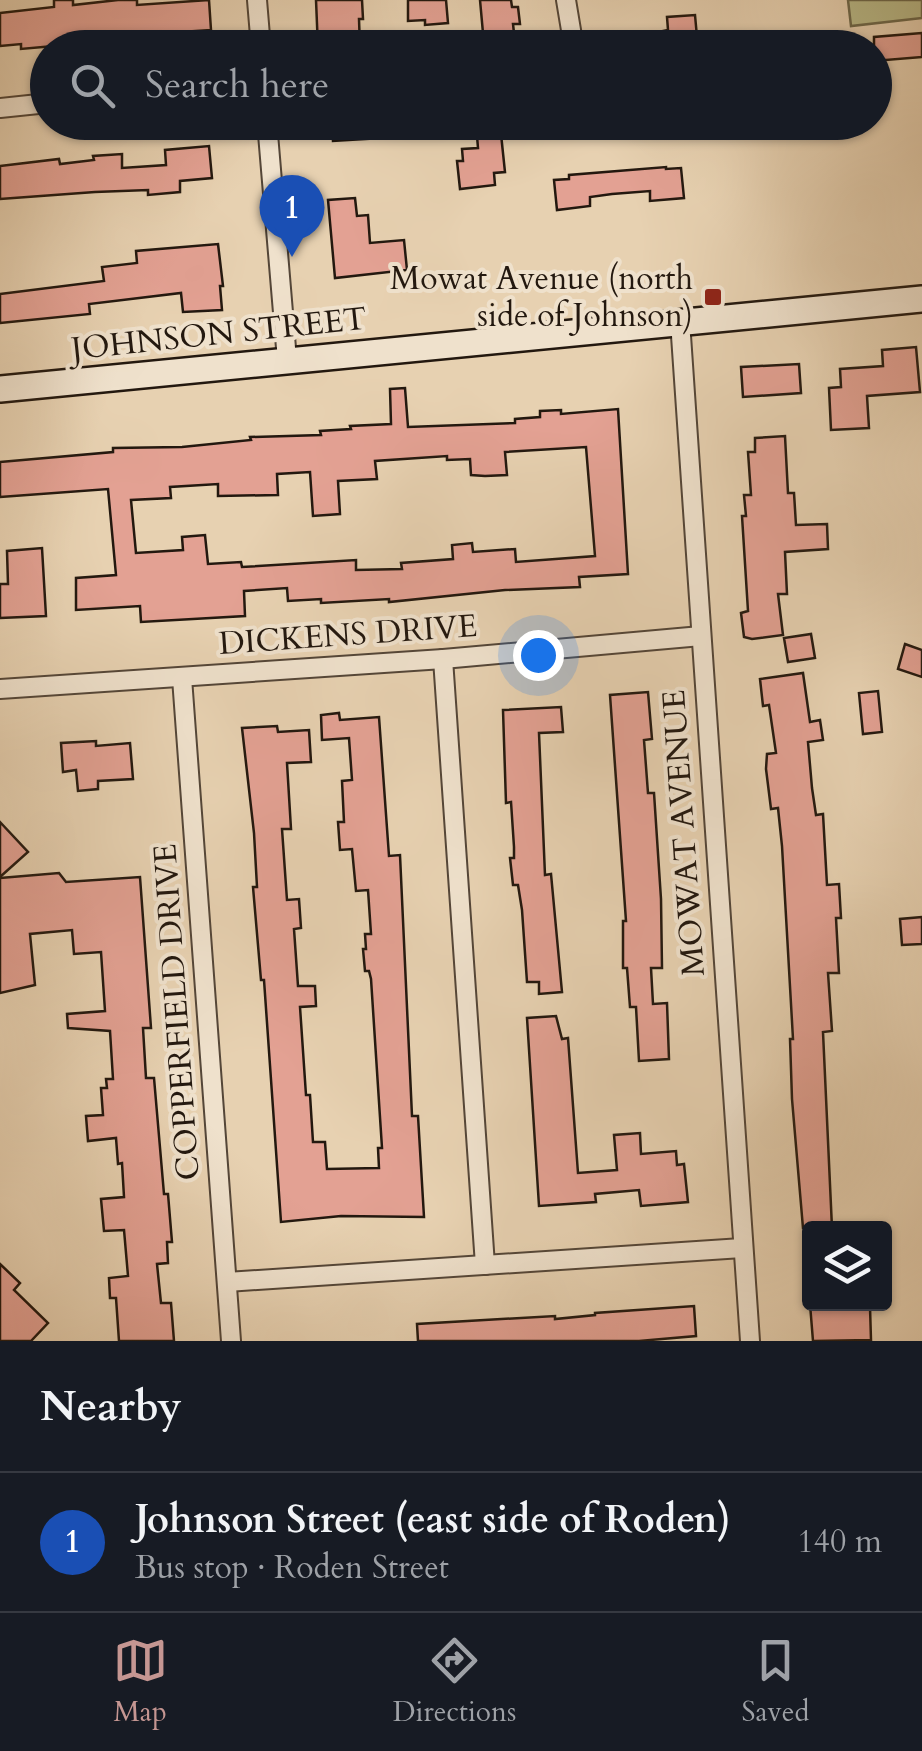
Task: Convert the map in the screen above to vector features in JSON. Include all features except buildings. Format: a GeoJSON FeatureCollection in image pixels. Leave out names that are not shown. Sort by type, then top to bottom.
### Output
{"type":"FeatureCollection","features":[{"type":"Feature","properties":{"kind":"main road","name":"JOHNSON STREET"},"geometry":{"type":"LineString","coordinates":[[0,389],[922,299]]}},
{"type":"Feature","properties":{"kind":"street"},"geometry":{"type":"LineString","coordinates":[[258,0],[260,30]]}},
{"type":"Feature","properties":{"kind":"street"},"geometry":{"type":"LineString","coordinates":[[566,0],[571,30]]}},
{"type":"Feature","properties":{"kind":"street"},"geometry":{"type":"LineString","coordinates":[[0,108],[30,105]]}},
{"type":"Feature","properties":{"kind":"street"},"geometry":{"type":"LineString","coordinates":[[268,140],[287,360]]}},
{"type":"Feature","properties":{"kind":"street","name":"MOWAT AVENUE"},"geometry":{"type":"LineString","coordinates":[[680,321],[750,1341]]}},
{"type":"Feature","properties":{"kind":"street","name":"DICKENS DRIVE"},"geometry":{"type":"LineString","coordinates":[[0,689],[700,636]]}},
{"type":"Feature","properties":{"kind":"street"},"geometry":{"type":"LineString","coordinates":[[443,658],[485,1265]]}},
{"type":"Feature","properties":{"kind":"street","name":"COPPERFIELD DRIVE"},"geometry":{"type":"LineString","coordinates":[[182,678],[231,1341]]}},
{"type":"Feature","properties":{"kind":"street"},"geometry":{"type":"LineString","coordinates":[[227,1282],[742,1248]]}},
{"type":"Feature","properties":{"kind":"green space"},"geometry":{"type":"Polygon","coordinates":[[[848,0],[922,0],[922,18],[851,26],[848,0]]]}},
{"type":"Feature","properties":{"kind":"place","name":"Johnson Street (east side of Roden)"},"geometry":{"type":"Point","coordinates":[292,257]}},
{"type":"Feature","properties":{"kind":"place","name":"Mowat Avenue (north side of Johnson)"},"geometry":{"type":"Point","coordinates":[713,297]}}]}
